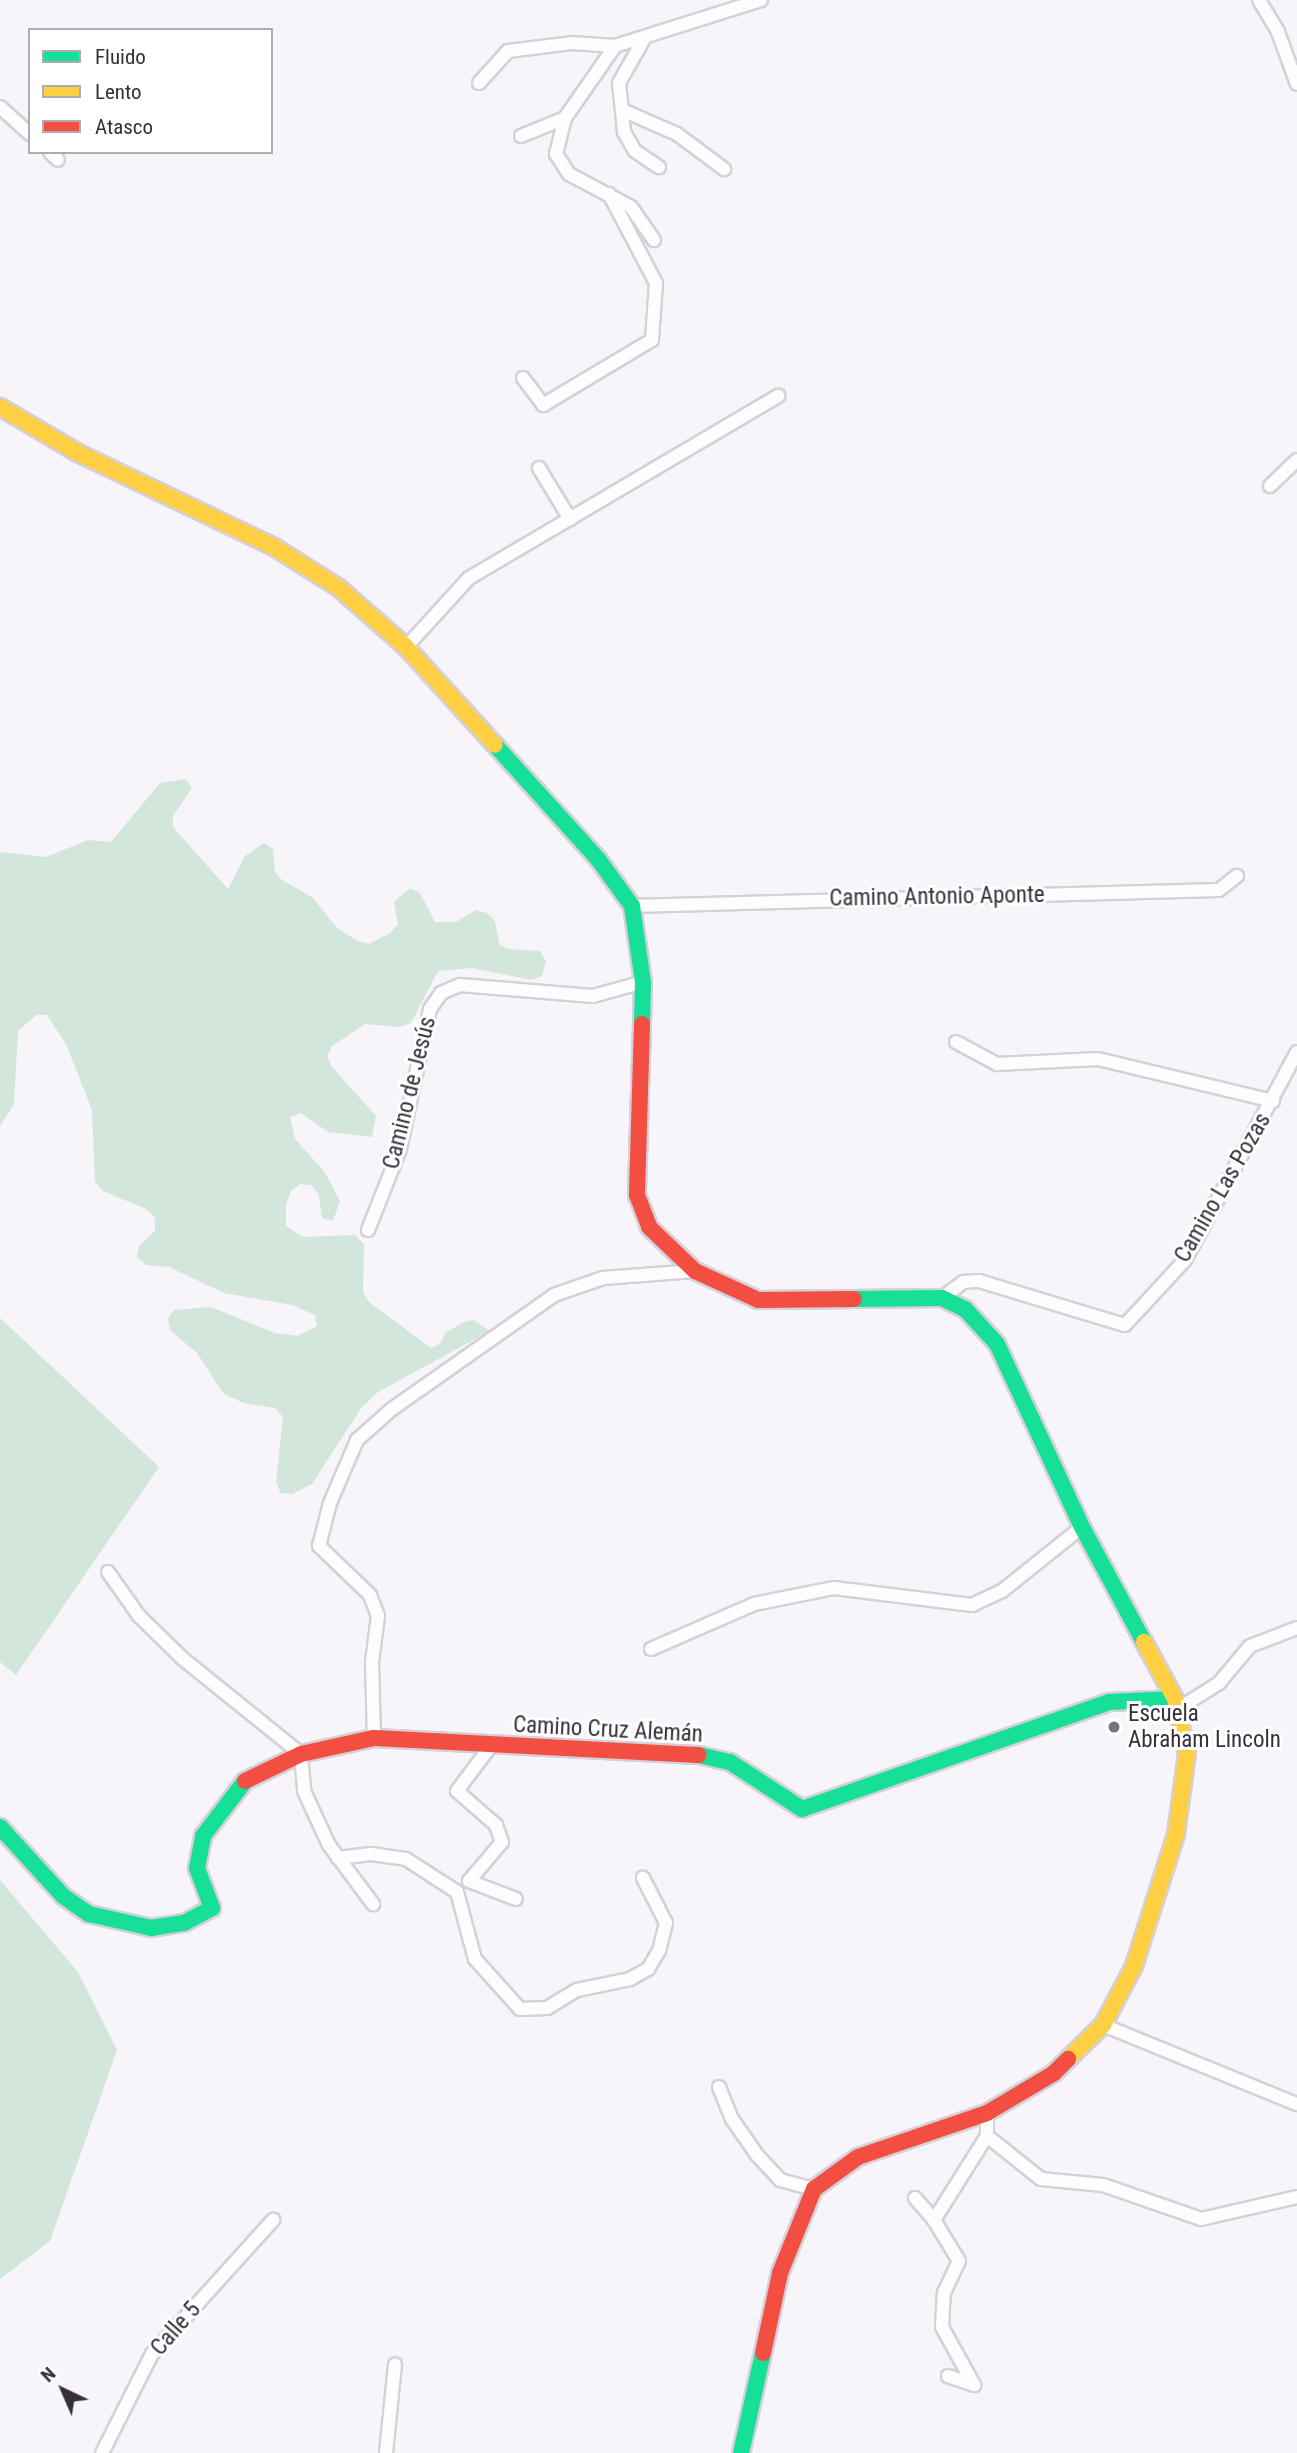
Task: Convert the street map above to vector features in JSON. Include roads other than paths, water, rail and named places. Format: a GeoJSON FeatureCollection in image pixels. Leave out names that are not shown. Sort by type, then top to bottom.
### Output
{"type":"FeatureCollection","features":[{"type":"Feature","properties":{"kind":"street"},"geometry":{"type":"LineString","coordinates":[[479,83],[508,51],[572,43],[615,47],[761,0]]}},
{"type":"Feature","properties":{"kind":"street"},"geometry":{"type":"LineString","coordinates":[[1259,0],[1278,32],[1297,84]]}},
{"type":"Feature","properties":{"kind":"street"},"geometry":{"type":"LineString","coordinates":[[645,37],[619,83],[624,132],[635,150],[659,167]]}},
{"type":"Feature","properties":{"kind":"street"},"geometry":{"type":"LineString","coordinates":[[615,47],[565,118],[556,154],[569,174],[631,208],[654,240]]}},
{"type":"Feature","properties":{"kind":"street"},"geometry":{"type":"LineString","coordinates":[[0,107],[28,132]]}},
{"type":"Feature","properties":{"kind":"street"},"geometry":{"type":"LineString","coordinates":[[622,110],[677,134],[724,169]]}},
{"type":"Feature","properties":{"kind":"street"},"geometry":{"type":"LineString","coordinates":[[521,136],[565,118]]}},
{"type":"Feature","properties":{"kind":"street"},"geometry":{"type":"LineString","coordinates":[[523,378],[544,405],[652,341],[656,282],[609,194]]}},
{"type":"Feature","properties":{"kind":"street"},"geometry":{"type":"LineString","coordinates":[[406,648],[469,578],[778,396]]}},
{"type":"Feature","properties":{"kind":"street"},"geometry":{"type":"LineString","coordinates":[[0,407],[35,424],[78,453],[274,547],[338,588],[406,648],[598,859],[632,906],[643,982],[637,1195],[649,1227],[695,1271],[758,1300],[942,1298],[965,1309],[998,1344],[1082,1527],[1176,1704],[1186,1754],[1176,1834],[1134,1966],[1103,2025],[1054,2073],[987,2113],[858,2157],[814,2189],[780,2273],[741,2453]]}},
{"type":"Feature","properties":{"kind":"street"},"geometry":{"type":"LineString","coordinates":[[1270,486],[1297,460]]}},
{"type":"Feature","properties":{"kind":"street"},"geometry":{"type":"LineString","coordinates":[[539,468],[570,519]]}},
{"type":"Feature","properties":{"kind":"street","name":"Camino Antonio Aponte"},"geometry":{"type":"LineString","coordinates":[[632,906],[1219,890],[1237,876]]}},
{"type":"Feature","properties":{"kind":"street","name":"Camino de Jesús"},"geometry":{"type":"LineString","coordinates":[[368,1230],[400,1149],[430,1009],[441,993],[460,985],[593,996],[643,982]]}},
{"type":"Feature","properties":{"kind":"street"},"geometry":{"type":"LineString","coordinates":[[956,1042],[997,1064],[1098,1059],[1273,1101]]}},
{"type":"Feature","properties":{"kind":"street","name":"Camino Las Pozas"},"geometry":{"type":"LineString","coordinates":[[942,1298],[963,1282],[979,1281],[1125,1325],[1185,1260],[1297,1052]]}},
{"type":"Feature","properties":{"kind":"street"},"geometry":{"type":"LineString","coordinates":[[374,1738],[372,1662],[378,1616],[370,1595],[319,1546],[330,1503],[357,1440],[392,1409],[554,1295],[603,1278],[695,1271]]}},
{"type":"Feature","properties":{"kind":"street"},"geometry":{"type":"LineString","coordinates":[[651,1649],[754,1604],[834,1588],[972,1605],[1002,1591],[1082,1527]]}},
{"type":"Feature","properties":{"kind":"street"},"geometry":{"type":"LineString","coordinates":[[108,1572],[139,1616],[182,1658],[300,1754],[303,1791],[338,1858],[373,1904]]}},
{"type":"Feature","properties":{"kind":"street"},"geometry":{"type":"LineString","coordinates":[[1176,1704],[1219,1683],[1250,1646],[1297,1628]]}},
{"type":"Feature","properties":{"kind":"street","name":"Camino Cruz Alemán"},"geometry":{"type":"LineString","coordinates":[[0,1826],[63,1896],[89,1914],[151,1928],[184,1923],[212,1908],[197,1868],[203,1836],[249,1776],[300,1754],[374,1738],[490,1747],[708,1755],[730,1762],[802,1809],[1109,1702],[1176,1704]]}},
{"type":"Feature","properties":{"kind":"street"},"geometry":{"type":"LineString","coordinates":[[490,1747],[457,1791],[496,1825],[502,1842],[469,1881],[516,1899]]}},
{"type":"Feature","properties":{"kind":"street"},"geometry":{"type":"LineString","coordinates":[[338,1858],[371,1854],[406,1859],[457,1892],[475,1959],[520,2009],[547,2008],[577,1990],[630,1979],[648,1969],[659,1951],[666,1923],[643,1878]]}},
{"type":"Feature","properties":{"kind":"street"},"geometry":{"type":"LineString","coordinates":[[1103,2025],[1297,2104]]}},
{"type":"Feature","properties":{"kind":"street"},"geometry":{"type":"LineString","coordinates":[[719,2087],[732,2119],[757,2155],[780,2180],[814,2189]]}},
{"type":"Feature","properties":{"kind":"street"},"geometry":{"type":"LineString","coordinates":[[934,2220],[987,2136],[987,2113]]}},
{"type":"Feature","properties":{"kind":"street"},"geometry":{"type":"LineString","coordinates":[[987,2136],[1041,2179],[1103,2185],[1201,2219],[1297,2197]]}},
{"type":"Feature","properties":{"kind":"street"},"geometry":{"type":"LineString","coordinates":[[915,2198],[934,2220],[958,2261],[944,2293],[942,2327],[974,2385],[948,2376]]}},
{"type":"Feature","properties":{"kind":"street","name":"Calle 5"},"geometry":{"type":"LineString","coordinates":[[102,2453],[152,2354],[274,2220]]}},
{"type":"Feature","properties":{"kind":"street"},"geometry":{"type":"LineString","coordinates":[[386,2453],[396,2364]]}},
{"type":"Feature","properties":{"kind":"place","name":"Escuela Abraham Lincoln"},"geometry":{"type":"Point","coordinates":[1114,1727]}}]}
